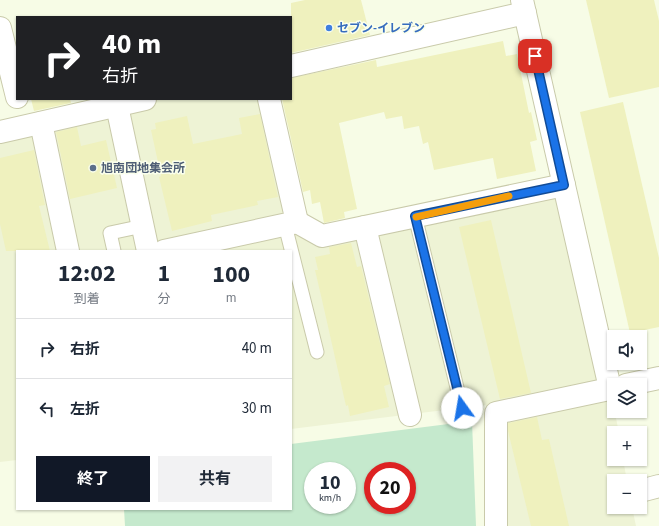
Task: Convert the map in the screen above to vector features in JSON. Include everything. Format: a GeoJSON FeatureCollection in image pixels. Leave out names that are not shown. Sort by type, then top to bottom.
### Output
{"type":"FeatureCollection","features":[{"type":"Feature","properties":{"kind":"street"},"geometry":{"type":"LineString","coordinates":[[292,66],[523,6],[564,185],[615,378]]}},
{"type":"Feature","properties":{"kind":"street"},"geometry":{"type":"LineString","coordinates":[[0,28],[16,94]]}},
{"type":"Feature","properties":{"kind":"street"},"geometry":{"type":"LineString","coordinates":[[18,100],[33,125],[68,250]]}},
{"type":"Feature","properties":{"kind":"street"},"geometry":{"type":"LineString","coordinates":[[0,132],[141,100]]}},
{"type":"Feature","properties":{"kind":"street"},"geometry":{"type":"LineString","coordinates":[[269,100],[291,224]]}},
{"type":"Feature","properties":{"kind":"street"},"geometry":{"type":"LineString","coordinates":[[117,106],[148,250]]}},
{"type":"Feature","properties":{"kind":"street"},"geometry":{"type":"LineString","coordinates":[[173,250],[217,245],[291,224],[322,236],[564,185]]}},
{"type":"Feature","properties":{"kind":"street"},"geometry":{"type":"LineString","coordinates":[[365,227],[410,415]]}},
{"type":"Feature","properties":{"kind":"street"},"geometry":{"type":"LineString","coordinates":[[647,381],[659,378]]}},
{"type":"Feature","properties":{"kind":"street"},"geometry":{"type":"LineString","coordinates":[[496,526],[496,413],[607,389]]}},
{"type":"Feature","properties":{"kind":"lane"},"geometry":{"type":"LineString","coordinates":[[415,216],[462,408]]}},
{"type":"Feature","properties":{"kind":"lane"},"geometry":{"type":"LineString","coordinates":[[291,224],[317,352]]}},
{"type":"Feature","properties":{"kind":"lane"},"geometry":{"type":"LineString","coordinates":[[114,250],[110,233],[143,226]]}},
{"type":"Feature","properties":{"kind":"shaded area"},"geometry":{"type":"Polygon","coordinates":[[[143,100],[269,100],[297,222],[322,236],[564,185],[608,378],[607,418],[616,418],[618,426],[607,426],[607,466],[624,466],[626,474],[607,474],[607,514],[633,514],[636,526],[496,526],[496,413],[485,405],[292,429],[292,250],[16,250],[16,460],[0,462],[0,133],[143,100]]]}},
{"type":"Feature","properties":{"kind":"shaded area"},"geometry":{"type":"Polygon","coordinates":[[[472,421],[476,526],[125,526],[124,510],[292,510],[292,444],[472,421]]]}},
{"type":"Feature","properties":{"kind":"building","name":"セブン-イレブン"},"geometry":{"type":"Polygon","coordinates":[[[305,0],[361,0],[370,35],[292,53],[291,3],[305,0]]]}},
{"type":"Feature","properties":{"kind":"building"},"geometry":{"type":"Polygon","coordinates":[[[586,0],[654,0],[659,21],[659,87],[609,98],[586,0]]]}},
{"type":"Feature","properties":{"kind":"building"},"geometry":{"type":"Polygon","coordinates":[[[503,41],[506,56],[517,54],[529,113],[531,112],[537,140],[530,142],[536,171],[497,179],[493,158],[434,170],[428,142],[423,144],[419,126],[404,129],[402,116],[386,119],[384,112],[339,123],[357,209],[344,212],[345,218],[324,223],[320,202],[312,204],[310,190],[303,192],[282,100],[292,100],[292,78],[376,60],[377,67],[503,41]]]}},
{"type":"Feature","properties":{"kind":"building"},"geometry":{"type":"Polygon","coordinates":[[[31,100],[70,100],[71,103],[34,111],[31,100]]]}},
{"type":"Feature","properties":{"kind":"building"},"geometry":{"type":"Polygon","coordinates":[[[623,102],[659,258],[659,327],[644,330],[629,330],[580,112],[623,102]]]}},
{"type":"Feature","properties":{"kind":"building"},"geometry":{"type":"Polygon","coordinates":[[[260,114],[278,197],[257,201],[258,205],[211,215],[212,221],[172,231],[159,177],[161,176],[151,130],[156,129],[155,123],[187,116],[193,144],[242,134],[239,118],[260,114]]]}},
{"type":"Feature","properties":{"kind":"building","name":"旭南団地集会所"},"geometry":{"type":"Polygon","coordinates":[[[77,127],[81,146],[106,140],[117,188],[70,199],[56,132],[77,127]]]}},
{"type":"Feature","properties":{"kind":"building"},"geometry":{"type":"Polygon","coordinates":[[[34,150],[45,205],[39,206],[50,250],[6,251],[0,224],[0,158],[34,150]]]}},
{"type":"Feature","properties":{"kind":"building"},"geometry":{"type":"Polygon","coordinates":[[[491,220],[531,393],[500,399],[459,227],[491,220]]]}},
{"type":"Feature","properties":{"kind":"building"},"geometry":{"type":"Polygon","coordinates":[[[351,243],[357,267],[361,266],[390,384],[384,386],[389,407],[350,416],[348,405],[346,406],[315,270],[318,270],[315,257],[330,254],[329,247],[351,243]]]}},
{"type":"Feature","properties":{"kind":"building"},"geometry":{"type":"Polygon","coordinates":[[[537,417],[542,440],[549,439],[569,526],[531,526],[508,431],[508,423],[537,417]]]}},
{"type":"Feature","properties":{"kind":"slow traffic"},"geometry":{"type":"LineString","coordinates":[[416,217],[415,216],[509,196]]}},
{"type":"Feature","properties":{"kind":"place","name":"セブン-イレブン"},"geometry":{"type":"Point","coordinates":[329,28]}},
{"type":"Feature","properties":{"kind":"place","name":"旭南団地集会所"},"geometry":{"type":"Point","coordinates":[93,168]}},
{"type":"Feature","properties":{"kind":"route"},"geometry":{"type":"LineString","coordinates":[[462,408],[415,216],[564,185],[535,56]]}}]}
